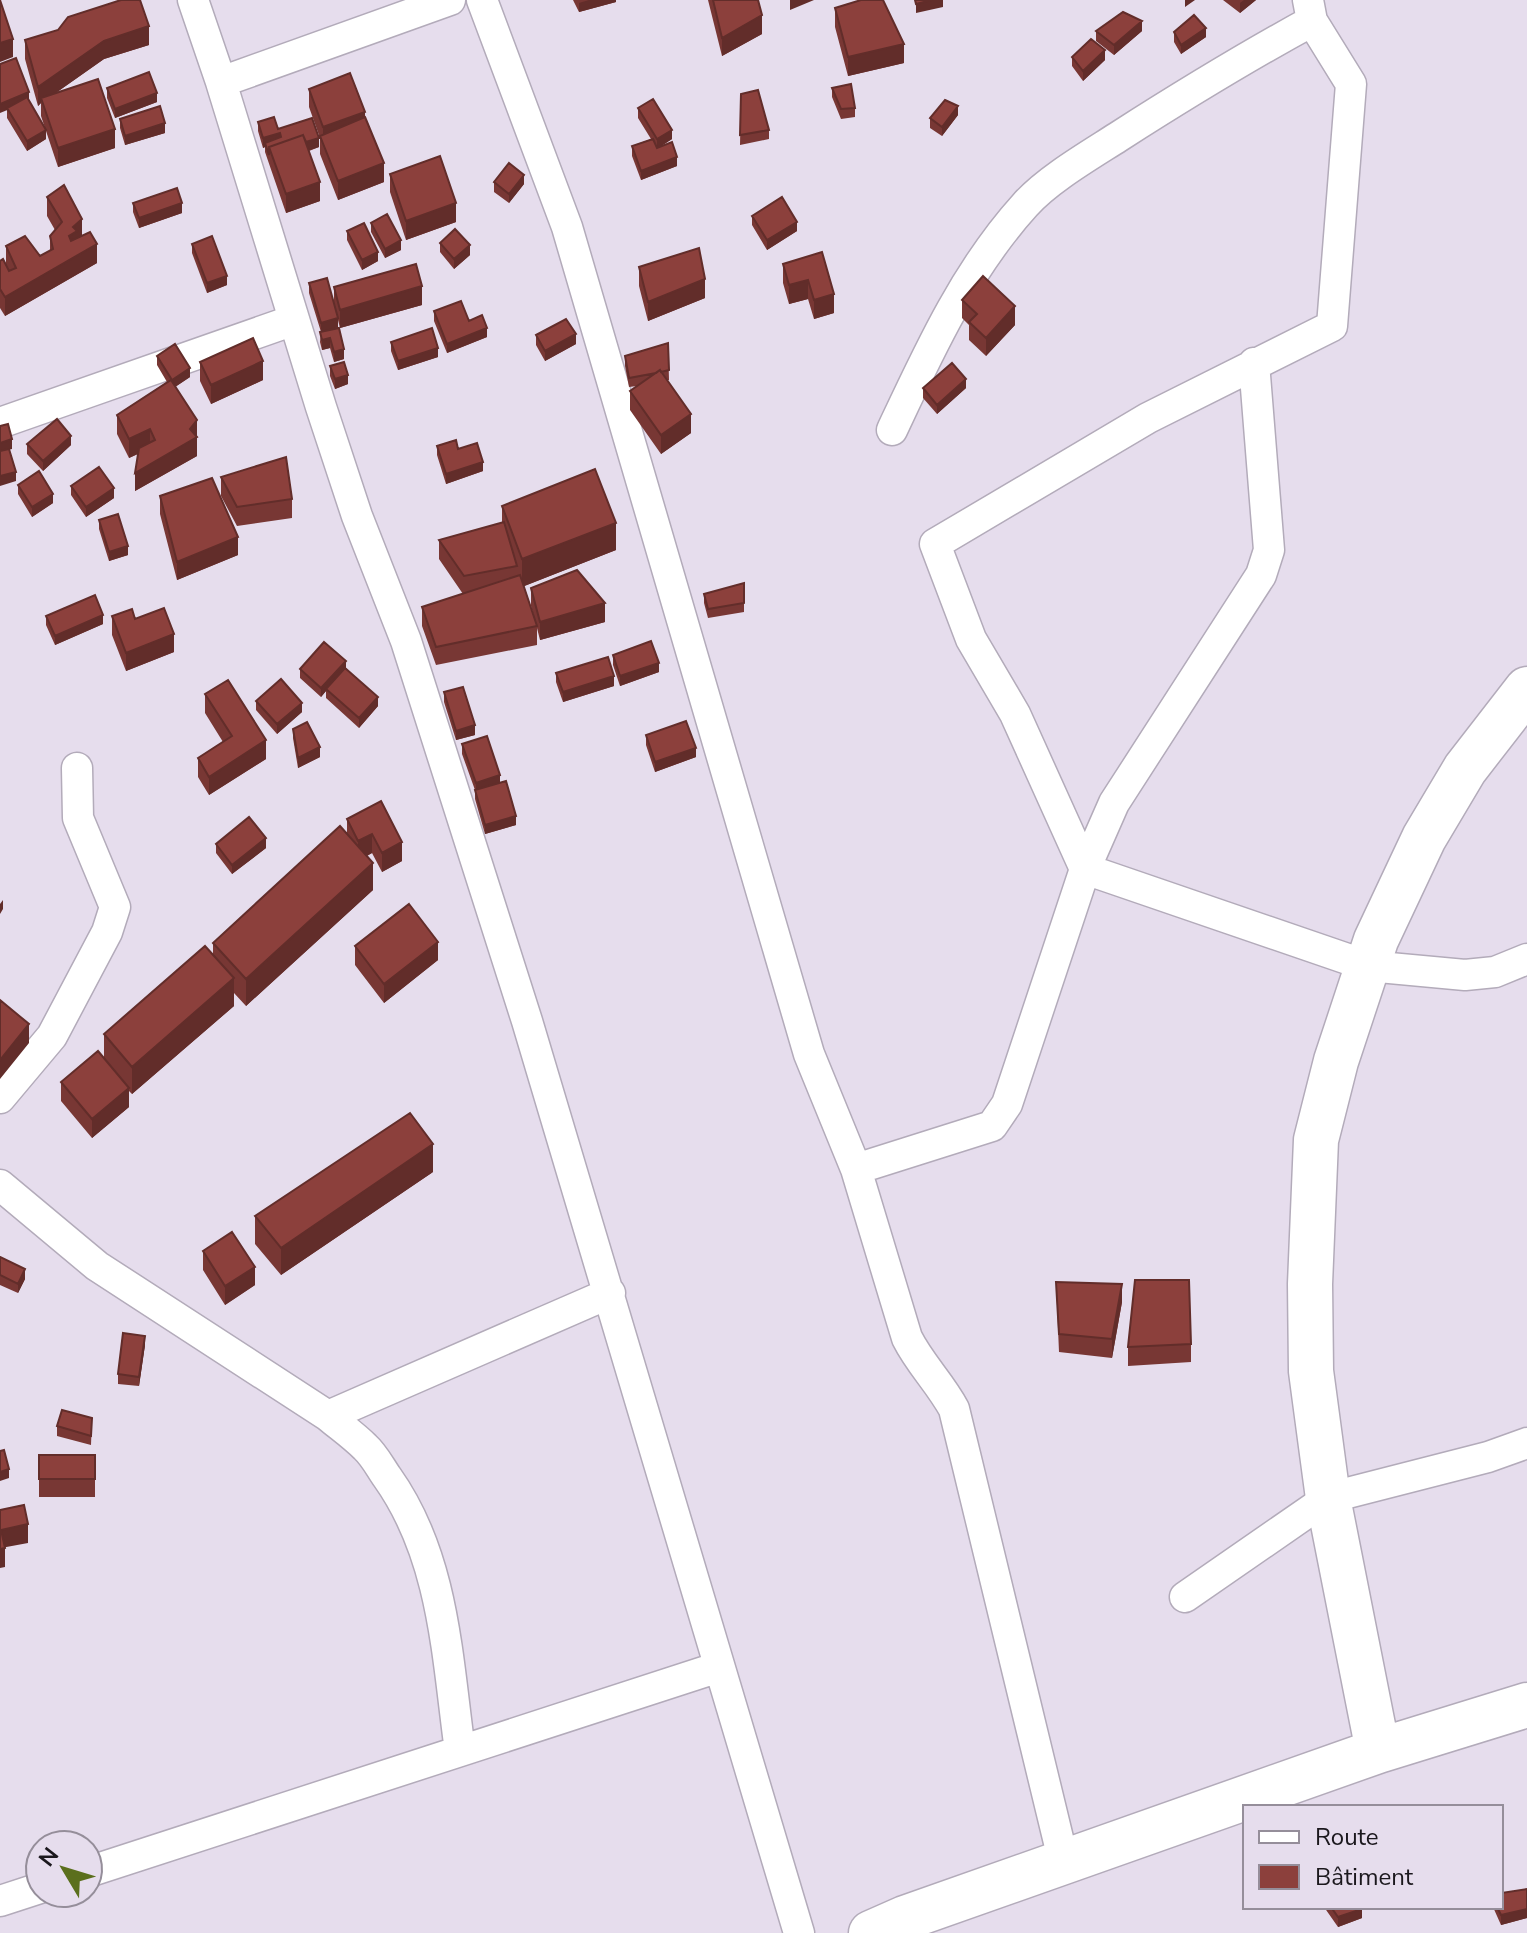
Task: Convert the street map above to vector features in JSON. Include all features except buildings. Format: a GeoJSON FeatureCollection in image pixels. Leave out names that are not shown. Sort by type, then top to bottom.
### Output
{"type":"FeatureCollection","features":[{"type":"Feature","properties":{"kind":"street"},"geometry":{"type":"LineString","coordinates":[[193,0],[357,516],[406,641],[610,1293],[799,1933]]}},
{"type":"Feature","properties":{"kind":"street"},"geometry":{"type":"LineString","coordinates":[[221,82],[450,0]]}},
{"type":"Feature","properties":{"kind":"street"},"geometry":{"type":"LineString","coordinates":[[482,0],[567,227],[809,1054],[856,1169],[907,1338],[917,1358],[942,1387],[954,1409],[1064,1863]]}},
{"type":"Feature","properties":{"kind":"street"},"geometry":{"type":"LineString","coordinates":[[892,430],[937,335],[989,249],[1027,202],[1083,159],[1310,10],[1351,84],[1332,326],[1148,418],[935,544],[971,639],[1015,714],[1085,869],[1368,966],[1465,975],[1495,972],[1527,959]]}},
{"type":"Feature","properties":{"kind":"street"},"geometry":{"type":"LineString","coordinates":[[0,423],[294,320]]}},
{"type":"Feature","properties":{"kind":"street"},"geometry":{"type":"LineString","coordinates":[[856,1169],[992,1126],[1007,1104],[1085,869],[1114,803],[1261,575],[1269,550],[1254,363]]}},
{"type":"Feature","properties":{"kind":"street"},"geometry":{"type":"LineString","coordinates":[[1378,1751],[1328,1498],[1311,1371],[1310,1284],[1316,1140],[1336,1061],[1376,940],[1424,838],[1465,769],[1527,689]]}},
{"type":"Feature","properties":{"kind":"street"},"geometry":{"type":"LineString","coordinates":[[0,1098],[52,1036],[107,932],[115,907],[78,818],[77,768]]}},
{"type":"Feature","properties":{"kind":"street"},"geometry":{"type":"LineString","coordinates":[[0,1185],[97,1266],[328,1416],[367,1448],[398,1492],[419,1533],[432,1570],[460,1751]]}},
{"type":"Feature","properties":{"kind":"street"},"geometry":{"type":"LineString","coordinates":[[328,1416],[610,1293]]}},
{"type":"Feature","properties":{"kind":"street"},"geometry":{"type":"LineString","coordinates":[[1185,1597],[1328,1498],[1488,1457],[1527,1443]]}},
{"type":"Feature","properties":{"kind":"street"},"geometry":{"type":"LineString","coordinates":[[104,1867],[719,1667]]}},
{"type":"Feature","properties":{"kind":"street"},"geometry":{"type":"LineString","coordinates":[[871,1933],[905,1918],[1378,1751],[1527,1705]]}},
{"type":"Feature","properties":{"kind":"street"},"geometry":{"type":"LineString","coordinates":[[0,1901],[24,1893]]}}]}
